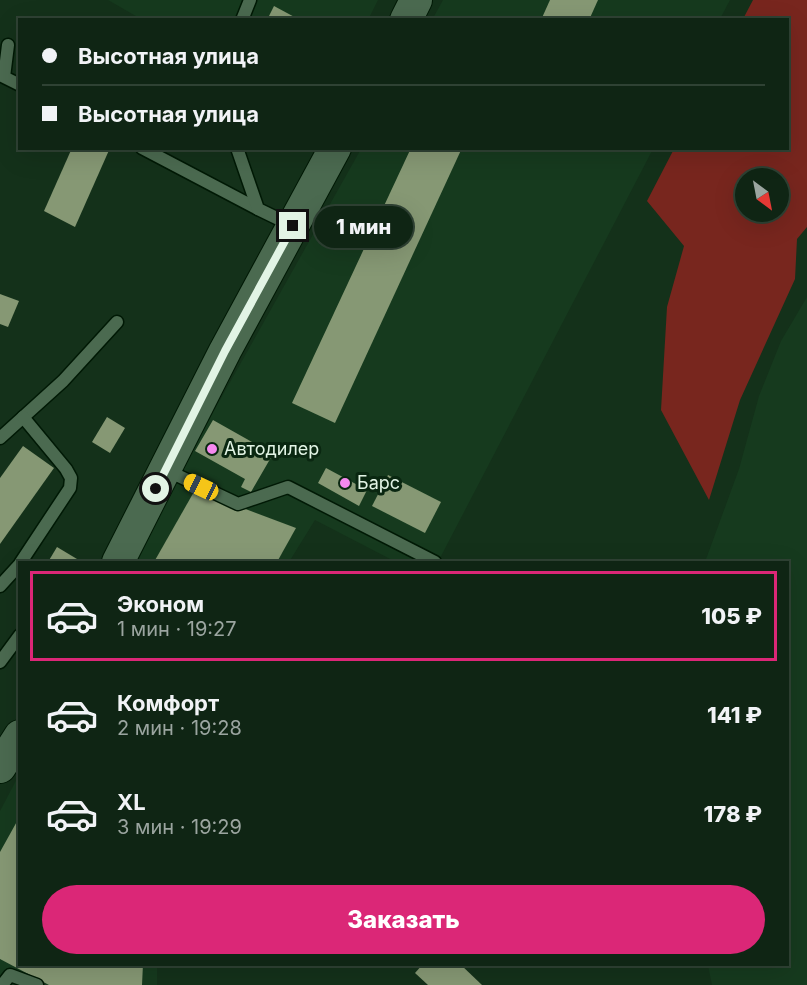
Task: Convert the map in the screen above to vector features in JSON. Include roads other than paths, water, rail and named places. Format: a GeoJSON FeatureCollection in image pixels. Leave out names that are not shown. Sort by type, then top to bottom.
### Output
{"type":"FeatureCollection","features":[{"type":"Feature","properties":{"kind":"street"},"geometry":{"type":"LineString","coordinates":[[407,18],[416,0]]}},
{"type":"Feature","properties":{"kind":"street"},"geometry":{"type":"LineString","coordinates":[[119,561],[225,351],[334,150]]}},
{"type":"Feature","properties":{"kind":"lane"},"geometry":{"type":"LineString","coordinates":[[243,18],[248,2]]}},
{"type":"Feature","properties":{"kind":"lane"},"geometry":{"type":"LineString","coordinates":[[8,45],[4,77],[18,84]]}},
{"type":"Feature","properties":{"kind":"lane"},"geometry":{"type":"LineString","coordinates":[[146,150],[293,226]]}},
{"type":"Feature","properties":{"kind":"lane"},"geometry":{"type":"LineString","coordinates":[[238,150],[258,209]]}},
{"type":"Feature","properties":{"kind":"lane"},"geometry":{"type":"LineString","coordinates":[[0,438],[63,381],[117,322]]}},
{"type":"Feature","properties":{"kind":"lane"},"geometry":{"type":"LineString","coordinates":[[21,561],[70,488],[70,478],[66,469],[23,417]]}},
{"type":"Feature","properties":{"kind":"lane"},"geometry":{"type":"LineString","coordinates":[[165,470],[238,504],[288,487],[433,561]]}},
{"type":"Feature","properties":{"kind":"lane"},"geometry":{"type":"LineString","coordinates":[[0,586],[18,565]]}},
{"type":"Feature","properties":{"kind":"lane"},"geometry":{"type":"LineString","coordinates":[[0,662],[18,638]]}},
{"type":"Feature","properties":{"kind":"lane"},"geometry":{"type":"LineString","coordinates":[[2,985],[10,975],[37,985]]}},
{"type":"Feature","properties":{"kind":"place","name":"Автодилер"},"geometry":{"type":"Point","coordinates":[212,449]}},
{"type":"Feature","properties":{"kind":"place","name":"Барс"},"geometry":{"type":"Point","coordinates":[345,483]}}]}
